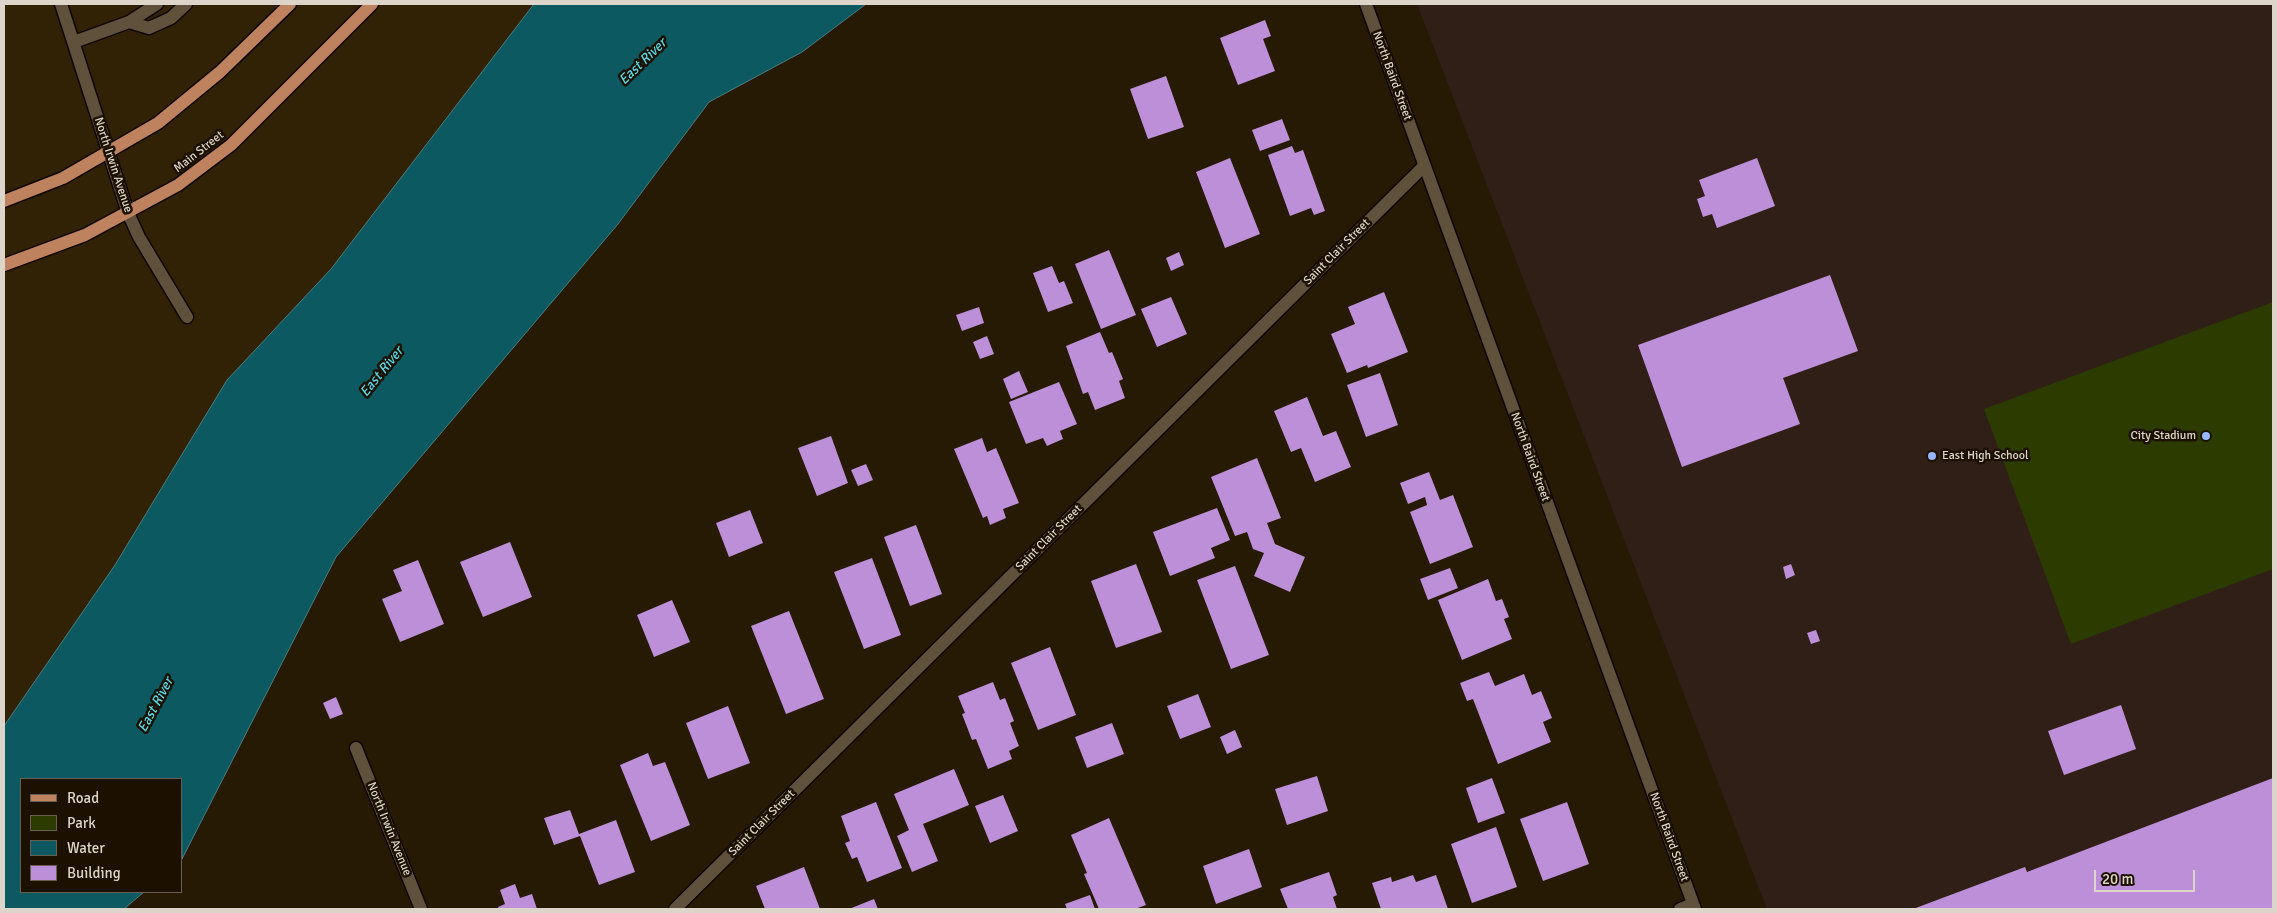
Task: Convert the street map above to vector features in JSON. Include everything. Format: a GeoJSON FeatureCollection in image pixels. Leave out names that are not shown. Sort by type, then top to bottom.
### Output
{"type":"FeatureCollection","features":[{"type":"Feature","properties":{"kind":"main road"},"geometry":{"type":"LineString","coordinates":[[4,201],[63,178],[158,123],[220,72],[290,4]]}},
{"type":"Feature","properties":{"kind":"main road","name":"Main Street"},"geometry":{"type":"LineString","coordinates":[[4,265],[85,235],[178,185],[231,145],[372,4]]}},
{"type":"Feature","properties":{"kind":"street","name":"North Irwin Avenue"},"geometry":{"type":"LineString","coordinates":[[61,4],[128,213],[139,237],[186,317]]}},
{"type":"Feature","properties":{"kind":"street"},"geometry":{"type":"LineString","coordinates":[[74,42],[129,22],[157,4]]}},
{"type":"Feature","properties":{"kind":"street"},"geometry":{"type":"LineString","coordinates":[[129,22],[149,28],[171,18],[186,4]]}},
{"type":"Feature","properties":{"kind":"street","name":"North Baird Street"},"geometry":{"type":"LineString","coordinates":[[1366,4],[1694,907]]}},
{"type":"Feature","properties":{"kind":"street","name":"Saint Clair Street"},"geometry":{"type":"LineString","coordinates":[[675,909],[1424,166]]}},
{"type":"Feature","properties":{"kind":"street","name":"North Irwin Avenue"},"geometry":{"type":"LineString","coordinates":[[356,748],[421,909]]}},
{"type":"Feature","properties":{"kind":"street"},"geometry":{"type":"LineString","coordinates":[[1680,909],[1694,907]]}},
{"type":"Feature","properties":{"kind":"shaded area"},"geometry":{"type":"Polygon","coordinates":[[[4,4],[534,4],[331,269],[227,380],[115,566],[4,726],[4,4]]]}},
{"type":"Feature","properties":{"kind":"shaded area","name":"East High School"},"geometry":{"type":"Polygon","coordinates":[[[1417,4],[2273,4],[2273,909],[1767,909],[1417,4]]]}},
{"type":"Feature","properties":{"kind":"green space"},"geometry":{"type":"Polygon","coordinates":[[[2273,302],[2273,569],[2071,644],[1984,409],[2273,302]]]}},
{"type":"Feature","properties":{"kind":"water","name":"East River"},"geometry":{"type":"Polygon","coordinates":[[[534,4],[866,4],[802,52],[709,102],[618,224],[336,557],[182,859],[182,778],[20,778],[20,893],[143,893],[124,909],[4,909],[4,726],[115,565],[227,380],[331,269],[534,4]]]}},
{"type":"Feature","properties":{"kind":"building"},"geometry":{"type":"Polygon","coordinates":[[[1265,20],[1271,36],[1263,39],[1275,71],[1238,85],[1220,38],[1265,20]]]}},
{"type":"Feature","properties":{"kind":"building"},"geometry":{"type":"Polygon","coordinates":[[[1166,76],[1184,127],[1148,139],[1130,89],[1166,76]]]}},
{"type":"Feature","properties":{"kind":"building"},"geometry":{"type":"Polygon","coordinates":[[[1282,119],[1290,140],[1260,151],[1252,130],[1282,119]]]}},
{"type":"Feature","properties":{"kind":"building"},"geometry":{"type":"Polygon","coordinates":[[[1292,146],[1295,153],[1303,150],[1325,211],[1314,215],[1311,208],[1290,216],[1268,155],[1292,146]]]}},
{"type":"Feature","properties":{"kind":"building"},"geometry":{"type":"Polygon","coordinates":[[[1230,158],[1260,234],[1225,248],[1196,172],[1230,158]]]}},
{"type":"Feature","properties":{"kind":"building"},"geometry":{"type":"Polygon","coordinates":[[[1757,158],[1775,206],[1717,228],[1712,214],[1703,217],[1697,199],[1705,196],[1699,180],[1757,158]]]}},
{"type":"Feature","properties":{"kind":"building"},"geometry":{"type":"Polygon","coordinates":[[[1109,250],[1136,315],[1101,329],[1075,264],[1109,250]]]}},
{"type":"Feature","properties":{"kind":"building"},"geometry":{"type":"Polygon","coordinates":[[[1179,252],[1184,265],[1171,271],[1166,258],[1179,252]]]}},
{"type":"Feature","properties":{"kind":"building"},"geometry":{"type":"Polygon","coordinates":[[[1052,266],[1059,283],[1064,281],[1073,303],[1048,312],[1033,273],[1052,266]]]}},
{"type":"Feature","properties":{"kind":"building"},"geometry":{"type":"Polygon","coordinates":[[[1830,275],[1858,351],[1783,378],[1800,424],[1682,467],[1638,345],[1830,275]]]}},
{"type":"Feature","properties":{"kind":"building"},"geometry":{"type":"Polygon","coordinates":[[[1384,292],[1408,352],[1368,368],[1367,365],[1347,373],[1331,334],[1355,324],[1348,307],[1384,292]]]}},
{"type":"Feature","properties":{"kind":"building"},"geometry":{"type":"Polygon","coordinates":[[[1171,297],[1187,334],[1157,347],[1141,309],[1171,297]]]}},
{"type":"Feature","properties":{"kind":"building"},"geometry":{"type":"Polygon","coordinates":[[[979,307],[984,323],[962,331],[956,315],[979,307]]]}},
{"type":"Feature","properties":{"kind":"building"},"geometry":{"type":"Polygon","coordinates":[[[1100,332],[1109,353],[1112,352],[1123,379],[1119,381],[1125,398],[1095,410],[1088,392],[1083,394],[1066,346],[1100,332]]]}},
{"type":"Feature","properties":{"kind":"building"},"geometry":{"type":"Polygon","coordinates":[[[987,336],[994,354],[980,359],[973,342],[987,336]]]}},
{"type":"Feature","properties":{"kind":"building"},"geometry":{"type":"Polygon","coordinates":[[[1019,371],[1028,392],[1011,399],[1003,379],[1019,371]]]}},
{"type":"Feature","properties":{"kind":"building"},"geometry":{"type":"Polygon","coordinates":[[[1380,373],[1398,425],[1366,437],[1347,385],[1380,373]]]}},
{"type":"Feature","properties":{"kind":"building"},"geometry":{"type":"Polygon","coordinates":[[[1059,382],[1077,424],[1060,431],[1063,439],[1047,446],[1043,438],[1026,444],[1009,402],[1059,382]]]}},
{"type":"Feature","properties":{"kind":"building"},"geometry":{"type":"Polygon","coordinates":[[[1307,397],[1323,436],[1336,431],[1351,467],[1315,482],[1301,448],[1291,452],[1274,411],[1307,397]]]}},
{"type":"Feature","properties":{"kind":"building"},"geometry":{"type":"Polygon","coordinates":[[[831,436],[848,483],[817,496],[798,448],[831,436]]]}},
{"type":"Feature","properties":{"kind":"building"},"geometry":{"type":"Polygon","coordinates":[[[982,438],[987,452],[996,448],[1019,503],[1003,509],[1006,518],[990,525],[987,516],[983,518],[954,449],[982,438]]]}},
{"type":"Feature","properties":{"kind":"building"},"geometry":{"type":"Polygon","coordinates":[[[1257,458],[1281,518],[1267,523],[1275,544],[1305,557],[1290,592],[1254,576],[1264,553],[1253,549],[1247,532],[1235,536],[1211,477],[1257,458]]]}},
{"type":"Feature","properties":{"kind":"building"},"geometry":{"type":"Polygon","coordinates":[[[866,464],[873,480],[858,486],[851,470],[866,464]]]}},
{"type":"Feature","properties":{"kind":"building"},"geometry":{"type":"Polygon","coordinates":[[[1429,472],[1440,500],[1453,495],[1473,547],[1430,564],[1410,512],[1427,505],[1425,497],[1408,504],[1400,483],[1429,472]]]}},
{"type":"Feature","properties":{"kind":"building"},"geometry":{"type":"Polygon","coordinates":[[[1217,508],[1230,540],[1211,548],[1215,558],[1170,576],[1153,532],[1217,508]]]}},
{"type":"Feature","properties":{"kind":"building"},"geometry":{"type":"Polygon","coordinates":[[[750,510],[763,543],[729,557],[716,523],[750,510]]]}},
{"type":"Feature","properties":{"kind":"building"},"geometry":{"type":"Polygon","coordinates":[[[916,525],[942,594],[910,606],[884,537],[916,525]]]}},
{"type":"Feature","properties":{"kind":"building"},"geometry":{"type":"Polygon","coordinates":[[[510,542],[532,597],[483,617],[460,562],[510,542]]]}},
{"type":"Feature","properties":{"kind":"building"},"geometry":{"type":"Polygon","coordinates":[[[872,558],[901,635],[864,649],[834,572],[872,558]]]}},
{"type":"Feature","properties":{"kind":"building"},"geometry":{"type":"Polygon","coordinates":[[[418,560],[444,624],[400,642],[382,599],[402,591],[393,570],[418,560]]]}},
{"type":"Feature","properties":{"kind":"building"},"geometry":{"type":"Polygon","coordinates":[[[1136,564],[1162,632],[1116,648],[1091,581],[1136,564]]]}},
{"type":"Feature","properties":{"kind":"building"},"geometry":{"type":"Polygon","coordinates":[[[1791,564],[1795,575],[1786,579],[1783,567],[1791,564]]]}},
{"type":"Feature","properties":{"kind":"building"},"geometry":{"type":"Polygon","coordinates":[[[1235,566],[1269,655],[1231,669],[1197,580],[1235,566]]]}},
{"type":"Feature","properties":{"kind":"building"},"geometry":{"type":"Polygon","coordinates":[[[1450,568],[1458,588],[1428,600],[1420,579],[1450,568]]]}},
{"type":"Feature","properties":{"kind":"building"},"geometry":{"type":"Polygon","coordinates":[[[1488,579],[1496,601],[1502,599],[1509,617],[1504,619],[1512,639],[1462,660],[1438,600],[1488,579]]]}},
{"type":"Feature","properties":{"kind":"building"},"geometry":{"type":"Polygon","coordinates":[[[672,600],[690,642],[654,657],[637,615],[672,600]]]}},
{"type":"Feature","properties":{"kind":"building"},"geometry":{"type":"Polygon","coordinates":[[[789,611],[824,699],[786,714],[751,626],[789,611]]]}},
{"type":"Feature","properties":{"kind":"building"},"geometry":{"type":"Polygon","coordinates":[[[1816,630],[1820,641],[1811,644],[1807,633],[1816,630]]]}},
{"type":"Feature","properties":{"kind":"building"},"geometry":{"type":"Polygon","coordinates":[[[1050,647],[1076,715],[1038,730],[1011,663],[1050,647]]]}},
{"type":"Feature","properties":{"kind":"building"},"geometry":{"type":"Polygon","coordinates":[[[1489,672],[1495,686],[1524,674],[1532,695],[1541,691],[1552,718],[1543,722],[1551,742],[1498,764],[1473,699],[1467,701],[1460,683],[1489,672]]]}},
{"type":"Feature","properties":{"kind":"building"},"geometry":{"type":"Polygon","coordinates":[[[993,682],[1000,700],[1005,698],[1014,721],[1010,723],[1019,746],[1009,751],[1012,759],[988,769],[976,739],[972,740],[962,714],[965,713],[958,696],[993,682]]]}},
{"type":"Feature","properties":{"kind":"building"},"geometry":{"type":"Polygon","coordinates":[[[1198,694],[1211,727],[1180,739],[1167,706],[1198,694]]]}},
{"type":"Feature","properties":{"kind":"building"},"geometry":{"type":"Polygon","coordinates":[[[336,697],[343,714],[330,719],[323,703],[336,697]]]}},
{"type":"Feature","properties":{"kind":"building"},"geometry":{"type":"Polygon","coordinates":[[[2121,705],[2136,749],[2064,775],[2048,731],[2121,705]]]}},
{"type":"Feature","properties":{"kind":"building"},"geometry":{"type":"Polygon","coordinates":[[[728,706],[750,763],[708,779],[686,723],[728,706]]]}},
{"type":"Feature","properties":{"kind":"building"},"geometry":{"type":"Polygon","coordinates":[[[1112,723],[1124,754],[1087,768],[1075,737],[1112,723]]]}},
{"type":"Feature","properties":{"kind":"building"},"geometry":{"type":"Polygon","coordinates":[[[1235,730],[1242,747],[1227,754],[1220,737],[1235,730]]]}},
{"type":"Feature","properties":{"kind":"building"},"geometry":{"type":"Polygon","coordinates":[[[648,753],[653,766],[665,762],[690,825],[651,841],[620,765],[648,753]]]}},
{"type":"Feature","properties":{"kind":"building"},"geometry":{"type":"Polygon","coordinates":[[[954,769],[969,805],[923,824],[938,861],[912,872],[897,836],[909,830],[894,794],[954,769]]]}},
{"type":"Feature","properties":{"kind":"building"},"geometry":{"type":"Polygon","coordinates":[[[1317,776],[1328,811],[1287,825],[1275,789],[1317,776]]]}},
{"type":"Feature","properties":{"kind":"building"},"geometry":{"type":"Polygon","coordinates":[[[1492,778],[1505,813],[1478,823],[1466,788],[1492,778]]]}},
{"type":"Feature","properties":{"kind":"building"},"geometry":{"type":"Polygon","coordinates":[[[2273,778],[2273,909],[1913,909],[2025,867],[2027,872],[2273,778]]]}},
{"type":"Feature","properties":{"kind":"building"},"geometry":{"type":"Polygon","coordinates":[[[1003,795],[1018,831],[990,843],[975,806],[1003,795]]]}},
{"type":"Feature","properties":{"kind":"building"},"geometry":{"type":"Polygon","coordinates":[[[876,802],[902,868],[867,882],[857,857],[852,859],[845,843],[850,841],[841,816],[876,802]]]}},
{"type":"Feature","properties":{"kind":"building"},"geometry":{"type":"Polygon","coordinates":[[[1567,802],[1589,864],[1543,881],[1520,819],[1567,802]]]}},
{"type":"Feature","properties":{"kind":"building"},"geometry":{"type":"Polygon","coordinates":[[[570,810],[579,834],[616,820],[635,872],[599,885],[580,836],[554,845],[544,818],[570,810]]]}},
{"type":"Feature","properties":{"kind":"building"},"geometry":{"type":"Polygon","coordinates":[[[1109,818],[1146,905],[1135,909],[1099,909],[1084,874],[1087,873],[1071,835],[1109,818]]]}},
{"type":"Feature","properties":{"kind":"building"},"geometry":{"type":"Polygon","coordinates":[[[1496,827],[1517,887],[1472,903],[1451,844],[1496,827]]]}},
{"type":"Feature","properties":{"kind":"building"},"geometry":{"type":"Polygon","coordinates":[[[1249,849],[1262,887],[1216,904],[1203,866],[1249,849]]]}},
{"type":"Feature","properties":{"kind":"building"},"geometry":{"type":"Polygon","coordinates":[[[804,867],[820,909],[765,909],[756,886],[804,867]]]}},
{"type":"Feature","properties":{"kind":"building"},"geometry":{"type":"Polygon","coordinates":[[[1329,872],[1337,895],[1333,897],[1337,909],[1288,909],[1280,889],[1329,872]]]}},
{"type":"Feature","properties":{"kind":"building"},"geometry":{"type":"Polygon","coordinates":[[[1413,875],[1416,882],[1436,875],[1448,909],[1381,909],[1372,883],[1391,877],[1392,882],[1413,875]]]}},
{"type":"Feature","properties":{"kind":"building"},"geometry":{"type":"Polygon","coordinates":[[[515,884],[520,898],[532,894],[537,909],[499,909],[498,907],[505,904],[500,890],[515,884]]]}},
{"type":"Feature","properties":{"kind":"building"},"geometry":{"type":"Polygon","coordinates":[[[1090,895],[1095,909],[1067,909],[1065,904],[1090,895]]]}},
{"type":"Feature","properties":{"kind":"building"},"geometry":{"type":"Polygon","coordinates":[[[874,899],[878,909],[849,909],[874,899]]]}},
{"type":"Feature","properties":{"kind":"place","name":"City Stadium"},"geometry":{"type":"Point","coordinates":[2206,436]}},
{"type":"Feature","properties":{"kind":"place","name":"East High School"},"geometry":{"type":"Point","coordinates":[1932,456]}}]}
